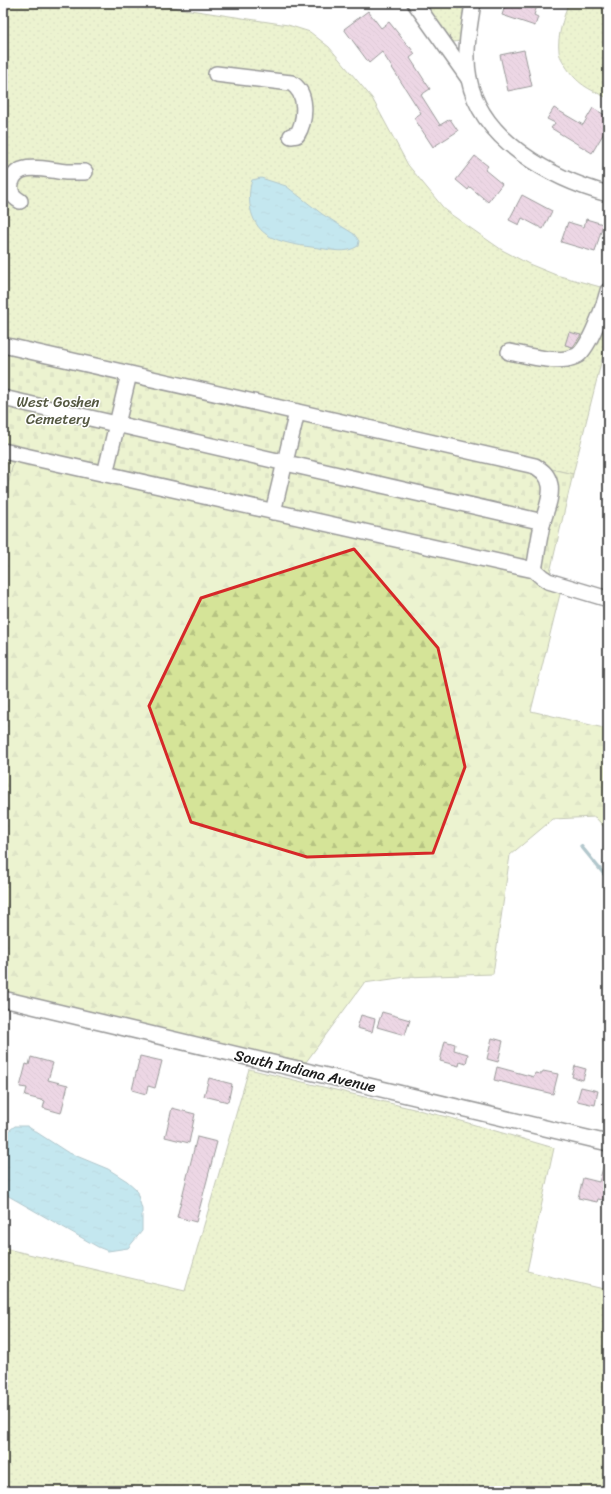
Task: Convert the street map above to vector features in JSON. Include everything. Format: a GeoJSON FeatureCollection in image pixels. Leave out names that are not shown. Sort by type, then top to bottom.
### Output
{"type":"FeatureCollection","features":[{"type":"Feature","properties":{"kind":"street"},"geometry":{"type":"LineString","coordinates":[[415,3],[469,79]]}},
{"type":"Feature","properties":{"kind":"street"},"geometry":{"type":"LineString","coordinates":[[473,3],[467,54],[469,79],[475,98],[486,118],[510,144],[533,161],[568,180],[608,194]]}},
{"type":"Feature","properties":{"kind":"street"},"geometry":{"type":"LineString","coordinates":[[216,74],[291,83],[298,87],[302,94],[303,114],[301,129],[297,135],[291,136]]}},
{"type":"Feature","properties":{"kind":"street"},"geometry":{"type":"LineString","coordinates":[[20,201],[14,197],[10,191],[10,184],[13,177],[21,170],[31,168],[66,172],[85,172]]}},
{"type":"Feature","properties":{"kind":"street"},"geometry":{"type":"LineString","coordinates":[[509,352],[552,360],[567,359],[578,355],[585,347],[591,335],[608,291]]}},
{"type":"Feature","properties":{"kind":"street"},"geometry":{"type":"LineString","coordinates":[[3,345],[536,466],[544,472],[549,480],[550,495],[543,522],[534,570]]}},
{"type":"Feature","properties":{"kind":"street"},"geometry":{"type":"LineString","coordinates":[[105,474],[129,374]]}},
{"type":"Feature","properties":{"kind":"street"},"geometry":{"type":"LineString","coordinates":[[3,398],[543,522]]}},
{"type":"Feature","properties":{"kind":"street"},"geometry":{"type":"LineString","coordinates":[[273,512],[297,412]]}},
{"type":"Feature","properties":{"kind":"street"},"geometry":{"type":"LineString","coordinates":[[3,451],[534,570],[548,581],[608,599]]}},
{"type":"Feature","properties":{"kind":"street","name":"South Indiana Avenue"},"geometry":{"type":"LineString","coordinates":[[3,999],[608,1144]]}},
{"type":"Feature","properties":{"kind":"highlighted area"},"geometry":{"type":"Polygon","coordinates":[[[354,549],[438,648],[465,767],[433,853],[307,857],[191,822],[149,706],[201,598],[354,549]]]}},
{"type":"Feature","properties":{"kind":"green space"},"geometry":{"type":"Polygon","coordinates":[[[3,3],[67,3],[102,5],[151,4],[288,25],[310,32],[329,47],[372,98],[408,165],[446,211],[502,250],[529,264],[556,275],[608,289],[608,335],[573,474],[3,345],[3,3]]]}},
{"type":"Feature","properties":{"kind":"green space"},"geometry":{"type":"Polygon","coordinates":[[[424,3],[464,3],[460,41],[454,42],[451,39],[424,3]]]}},
{"type":"Feature","properties":{"kind":"green space"},"geometry":{"type":"Polygon","coordinates":[[[568,3],[608,3],[608,98],[589,89],[574,77],[569,72],[560,57],[559,39],[568,3]]]}},
{"type":"Feature","properties":{"kind":"green space","name":"West Goshen Cemetery"},"geometry":{"type":"Polygon","coordinates":[[[3,345],[573,474],[548,581],[15,454],[3,506],[3,345]]]}},
{"type":"Feature","properties":{"kind":"green space"},"geometry":{"type":"Polygon","coordinates":[[[15,454],[534,570],[562,586],[531,711],[608,729],[608,831],[595,817],[553,819],[510,855],[493,974],[406,977],[364,983],[306,1062],[3,996],[3,506],[15,454]]]}},
{"type":"Feature","properties":{"kind":"green space"},"geometry":{"type":"Polygon","coordinates":[[[249,1069],[451,1118],[554,1148],[527,1271],[608,1290],[607,1491],[3,1491],[3,1248],[185,1291],[249,1069]]]}},
{"type":"Feature","properties":{"kind":"water"},"geometry":{"type":"Polygon","coordinates":[[[261,178],[286,186],[322,214],[354,234],[359,241],[358,246],[344,251],[329,250],[288,243],[271,237],[258,227],[251,212],[249,196],[252,180],[261,178]]]}},
{"type":"Feature","properties":{"kind":"water"},"geometry":{"type":"Polygon","coordinates":[[[15,1126],[27,1126],[67,1152],[108,1169],[127,1181],[136,1189],[142,1209],[142,1231],[128,1248],[108,1251],[98,1247],[5,1194],[3,1191],[3,1138],[6,1133],[15,1126]]]}},
{"type":"Feature","properties":{"kind":"building"},"geometry":{"type":"Polygon","coordinates":[[[506,3],[538,3],[534,15],[538,17],[535,26],[502,15],[506,3]]]}},
{"type":"Feature","properties":{"kind":"building"},"geometry":{"type":"Polygon","coordinates":[[[368,11],[381,28],[389,22],[410,47],[415,54],[410,58],[430,89],[421,95],[440,125],[450,119],[458,131],[433,147],[414,118],[421,113],[382,52],[369,63],[344,29],[368,11]]]}},
{"type":"Feature","properties":{"kind":"building"},"geometry":{"type":"Polygon","coordinates":[[[524,50],[532,86],[508,91],[500,55],[524,50]]]}},
{"type":"Feature","properties":{"kind":"building"},"geometry":{"type":"Polygon","coordinates":[[[554,108],[583,125],[593,108],[608,117],[608,126],[592,153],[551,128],[555,123],[547,119],[554,108]]]}},
{"type":"Feature","properties":{"kind":"building"},"geometry":{"type":"Polygon","coordinates":[[[475,156],[488,166],[485,170],[502,184],[488,202],[470,187],[468,190],[456,180],[475,156]]]}},
{"type":"Feature","properties":{"kind":"building"},"geometry":{"type":"Polygon","coordinates":[[[522,195],[552,211],[543,229],[522,218],[519,225],[509,220],[522,195]]]}},
{"type":"Feature","properties":{"kind":"building"},"geometry":{"type":"Polygon","coordinates":[[[586,219],[603,224],[595,252],[561,242],[568,222],[584,227],[586,219]]]}},
{"type":"Feature","properties":{"kind":"building"},"geometry":{"type":"Polygon","coordinates":[[[569,332],[581,335],[573,347],[565,345],[569,332]]]}},
{"type":"Feature","properties":{"kind":"building"},"geometry":{"type":"Polygon","coordinates":[[[382,1012],[410,1020],[405,1035],[377,1027],[382,1012]]]}},
{"type":"Feature","properties":{"kind":"building"},"geometry":{"type":"Polygon","coordinates":[[[361,1015],[375,1019],[372,1032],[357,1028],[361,1015]]]}},
{"type":"Feature","properties":{"kind":"building"},"geometry":{"type":"Polygon","coordinates":[[[492,1038],[503,1041],[498,1062],[487,1059],[492,1038]]]}},
{"type":"Feature","properties":{"kind":"building"},"geometry":{"type":"Polygon","coordinates":[[[445,1041],[455,1044],[454,1050],[468,1054],[466,1064],[460,1062],[459,1066],[440,1061],[445,1041]]]}},
{"type":"Feature","properties":{"kind":"building"},"geometry":{"type":"Polygon","coordinates":[[[140,1056],[162,1061],[155,1088],[148,1086],[146,1094],[132,1090],[140,1056]]]}},
{"type":"Feature","properties":{"kind":"building"},"geometry":{"type":"Polygon","coordinates":[[[31,1057],[53,1063],[48,1080],[68,1085],[61,1113],[43,1108],[45,1101],[25,1096],[27,1088],[20,1087],[26,1064],[29,1065],[31,1057]]]}},
{"type":"Feature","properties":{"kind":"building"},"geometry":{"type":"Polygon","coordinates":[[[575,1066],[586,1069],[583,1080],[572,1077],[575,1066]]]}},
{"type":"Feature","properties":{"kind":"building"},"geometry":{"type":"Polygon","coordinates":[[[497,1067],[534,1077],[535,1073],[542,1074],[543,1071],[558,1074],[553,1094],[494,1080],[497,1067]]]}},
{"type":"Feature","properties":{"kind":"building"},"geometry":{"type":"Polygon","coordinates":[[[209,1078],[232,1084],[228,1102],[204,1096],[209,1078]]]}},
{"type":"Feature","properties":{"kind":"building"},"geometry":{"type":"Polygon","coordinates":[[[581,1087],[598,1091],[595,1105],[577,1101],[581,1087]]]}},
{"type":"Feature","properties":{"kind":"building"},"geometry":{"type":"Polygon","coordinates":[[[172,1108],[195,1114],[189,1143],[165,1137],[172,1108]]]}},
{"type":"Feature","properties":{"kind":"building"},"geometry":{"type":"Polygon","coordinates":[[[197,1137],[217,1142],[196,1222],[177,1217],[197,1137]]]}},
{"type":"Feature","properties":{"kind":"building"},"geometry":{"type":"Polygon","coordinates":[[[605,1161],[608,1161],[608,1201],[598,1199],[597,1202],[578,1198],[583,1178],[599,1182],[605,1161]]]}},
{"type":"Feature","properties":{"kind":"waterway"},"geometry":{"type":"LineString","coordinates":[[581,846],[608,879]]}}]}
